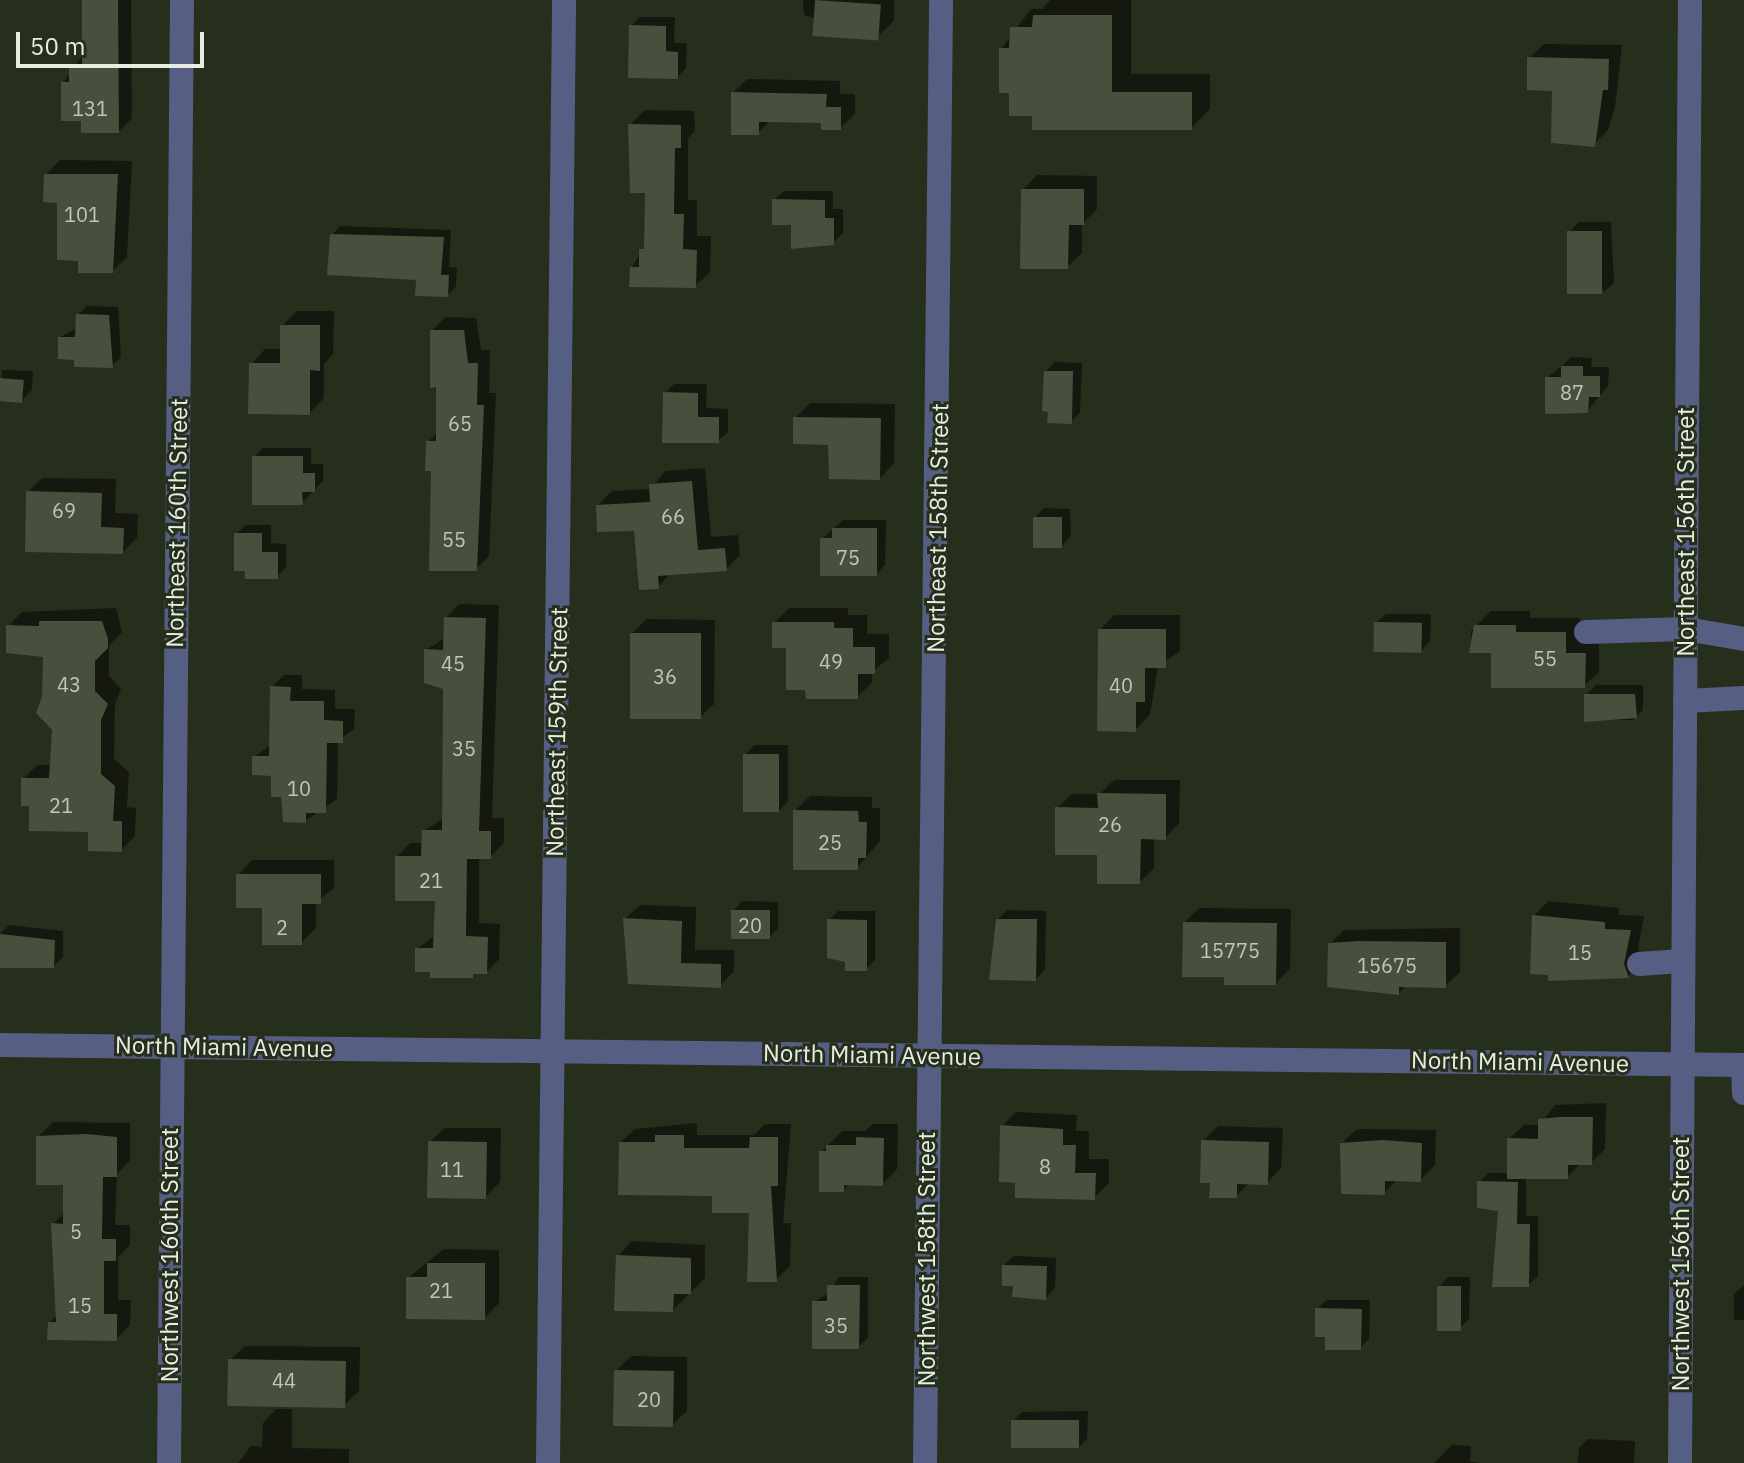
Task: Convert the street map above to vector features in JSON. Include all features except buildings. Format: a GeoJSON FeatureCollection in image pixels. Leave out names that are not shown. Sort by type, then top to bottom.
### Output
{"type":"FeatureCollection","features":[{"type":"Feature","properties":{"kind":"street","name":"Northeast 160th Street"},"geometry":{"type":"LineString","coordinates":[[172,1047],[182,0]]}},
{"type":"Feature","properties":{"kind":"street","name":"Northeast 159th Street"},"geometry":{"type":"LineString","coordinates":[[548,1463],[564,0]]}},
{"type":"Feature","properties":{"kind":"street","name":"Northeast 158th Street"},"geometry":{"type":"LineString","coordinates":[[929,1056],[941,0]]}},
{"type":"Feature","properties":{"kind":"street","name":"Northeast 156th Street"},"geometry":{"type":"LineString","coordinates":[[1682,1064],[1690,0]]}},
{"type":"Feature","properties":{"kind":"street"},"geometry":{"type":"LineString","coordinates":[[1586,632],[1686,629],[1744,639]]}},
{"type":"Feature","properties":{"kind":"street"},"geometry":{"type":"LineString","coordinates":[[1685,701],[1744,698]]}},
{"type":"Feature","properties":{"kind":"street"},"geometry":{"type":"LineString","coordinates":[[1639,964],[1682,961]]}},
{"type":"Feature","properties":{"kind":"street","name":"North Miami Avenue"},"geometry":{"type":"LineString","coordinates":[[0,1045],[1743,1065]]}},
{"type":"Feature","properties":{"kind":"street","name":"Northwest 160th Street"},"geometry":{"type":"LineString","coordinates":[[169,1463],[172,1047]]}},
{"type":"Feature","properties":{"kind":"street","name":"Northwest 158th Street"},"geometry":{"type":"LineString","coordinates":[[925,1463],[929,1056]]}},
{"type":"Feature","properties":{"kind":"street","name":"Northwest 156th Street"},"geometry":{"type":"LineString","coordinates":[[1680,1463],[1682,1064]]}},
{"type":"Feature","properties":{"kind":"street"},"geometry":{"type":"LineString","coordinates":[[1743,1065],[1744,1093]]}}]}
